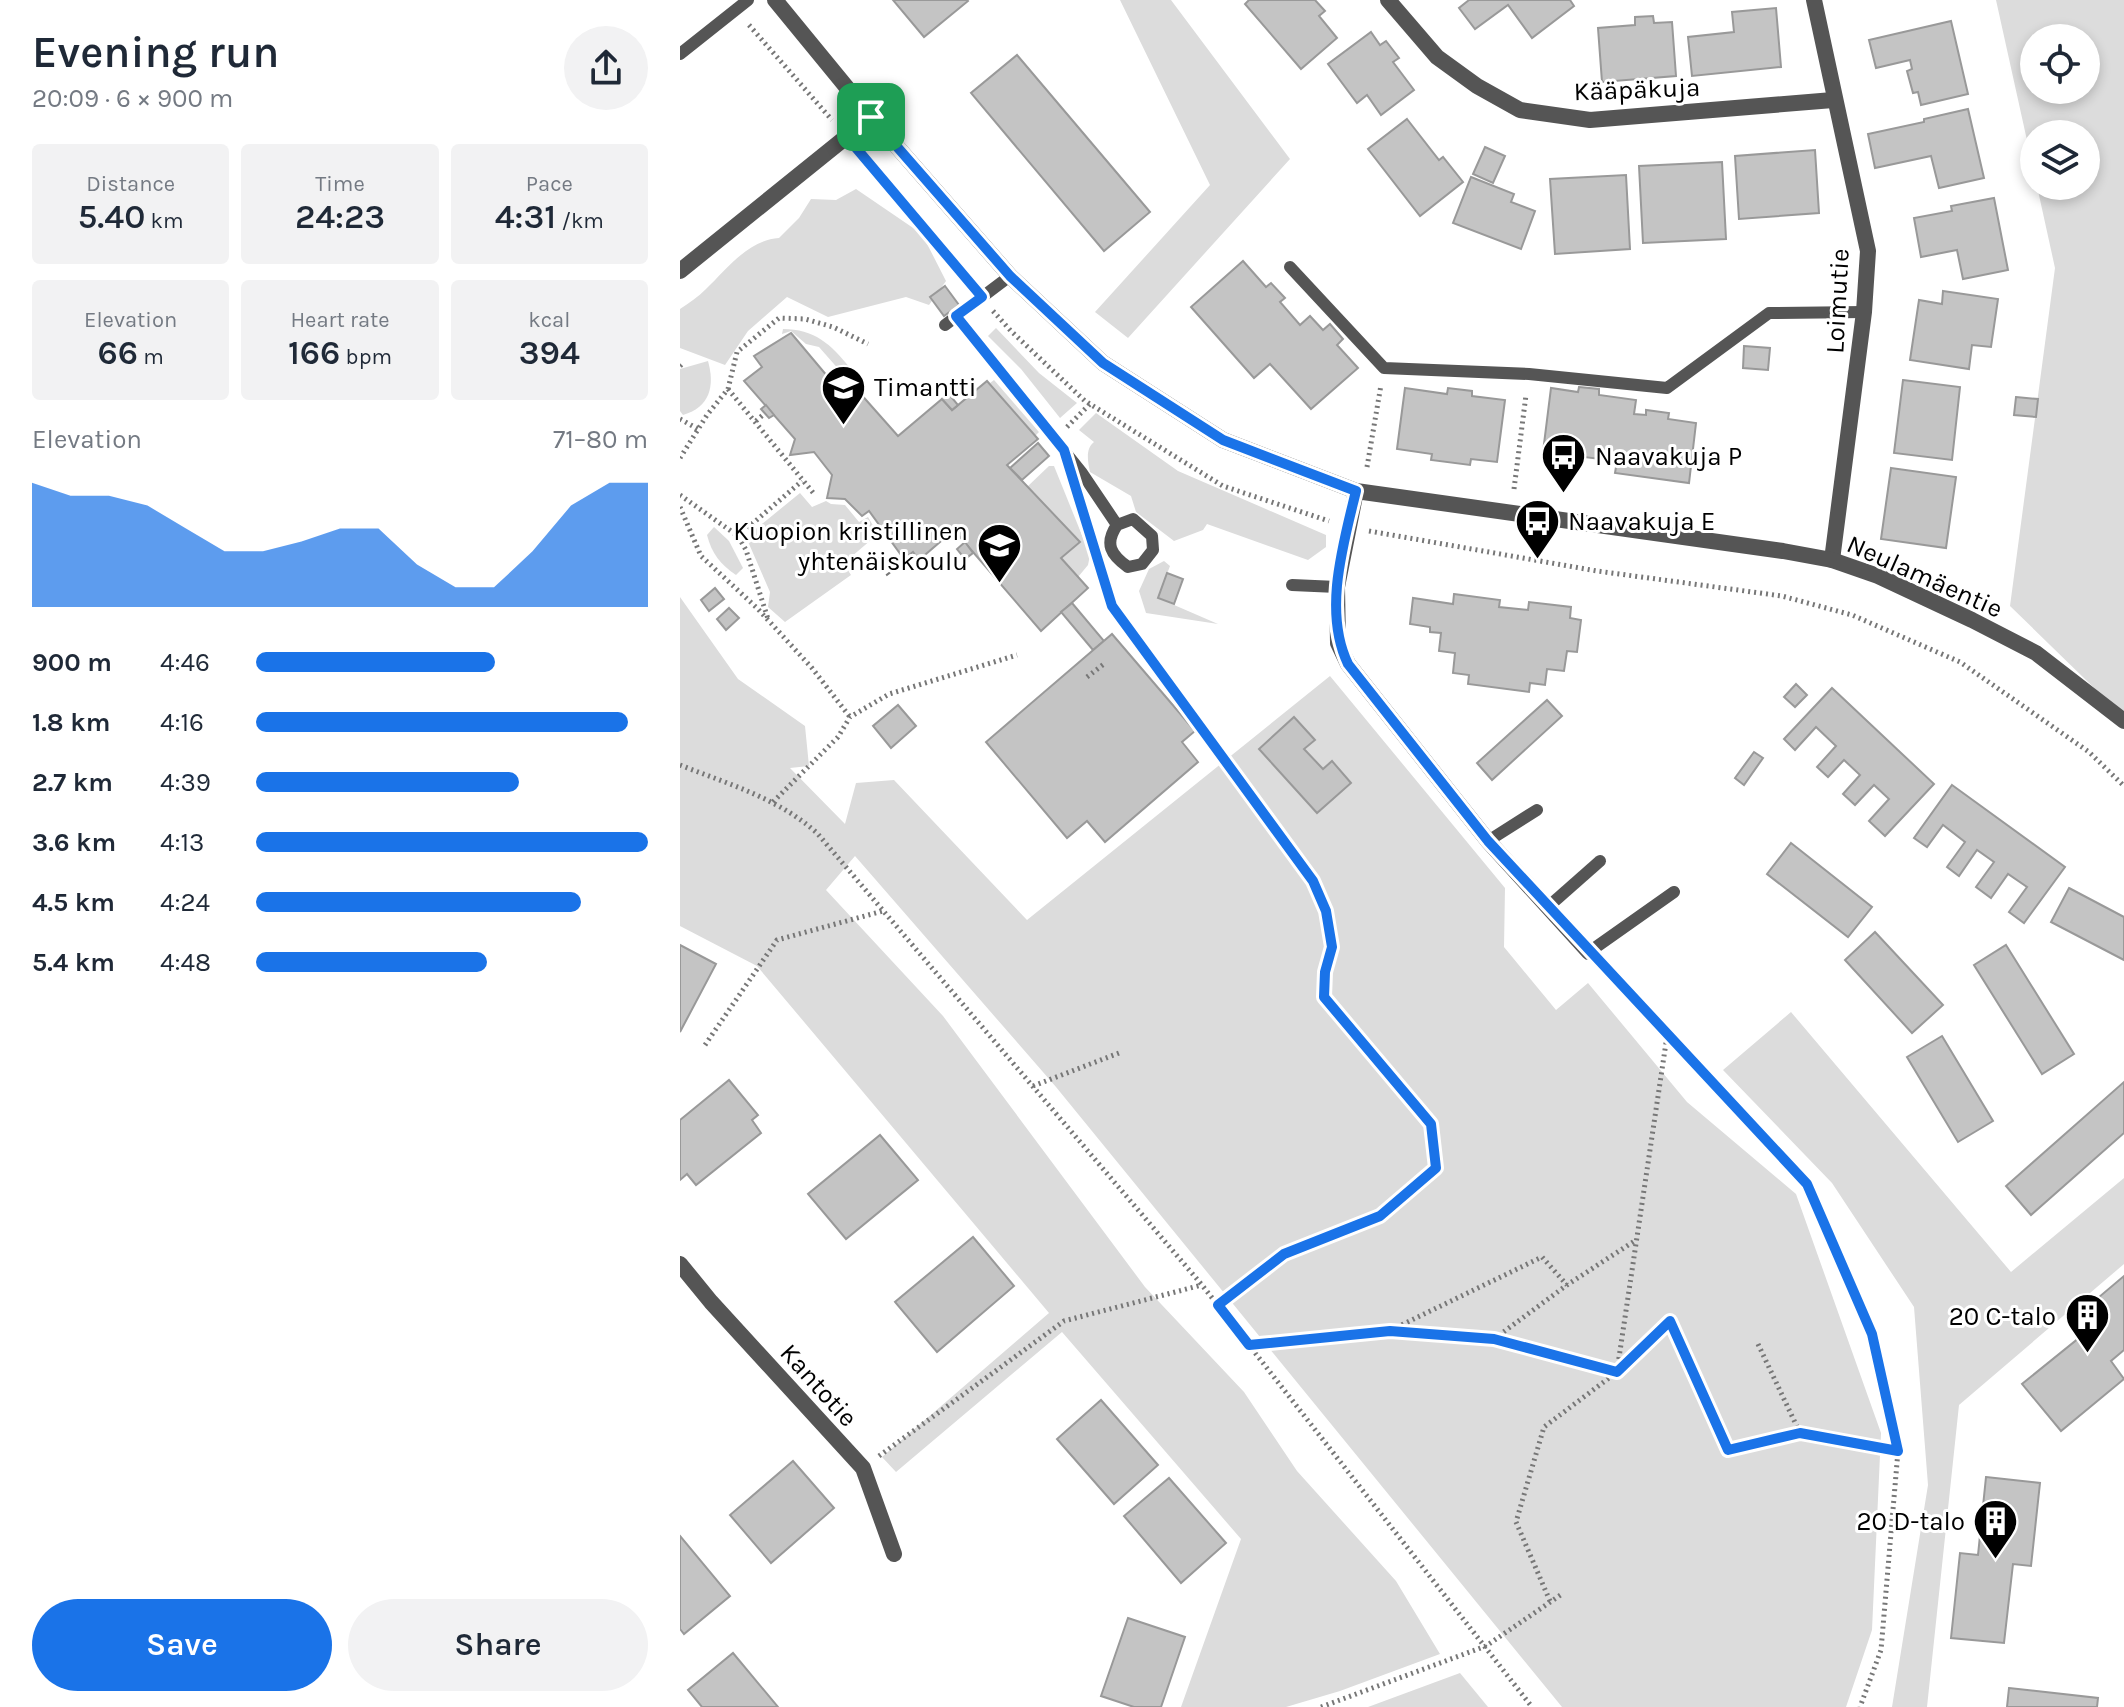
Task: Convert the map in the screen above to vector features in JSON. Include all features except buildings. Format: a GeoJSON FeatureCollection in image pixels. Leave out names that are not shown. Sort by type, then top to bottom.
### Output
{"type":"FeatureCollection","features":[{"type":"Feature","properties":{"kind":"street","name":"Neulamäentie"},"geometry":{"type":"LineString","coordinates":[[775,0],[871,117],[1010,276],[1103,363],[1223,440],[1356,491],[1832,560],[1878,576],[2036,653],[2124,721]]}},
{"type":"Feature","properties":{"kind":"street","name":"Kääpäkuja"},"geometry":{"type":"LineString","coordinates":[[1388,0],[1437,57],[1477,86],[1520,110],[1590,120],[1833,100]]}},
{"type":"Feature","properties":{"kind":"street","name":"Loimutie"},"geometry":{"type":"LineString","coordinates":[[1814,0],[1833,100],[1868,251],[1864,312],[1832,560]]}},
{"type":"Feature","properties":{"kind":"street"},"geometry":{"type":"LineString","coordinates":[[680,271],[871,117]]}},
{"type":"Feature","properties":{"kind":"street"},"geometry":{"type":"LineString","coordinates":[[1356,491],[1337,587],[1338,643],[1348,664],[1488,841],[1589,952]]}},
{"type":"Feature","properties":{"kind":"street","name":"Kantotie"},"geometry":{"type":"LineString","coordinates":[[680,1264],[863,1468],[894,1554]]}},
{"type":"Feature","properties":{"kind":"lane"},"geometry":{"type":"LineString","coordinates":[[680,54],[748,0]]}},
{"type":"Feature","properties":{"kind":"lane"},"geometry":{"type":"LineString","coordinates":[[1290,267],[1384,368],[1529,374],[1667,388],[1769,313],[1864,312]]}},
{"type":"Feature","properties":{"kind":"lane"},"geometry":{"type":"LineString","coordinates":[[1010,276],[950,320],[1082,473],[1117,525]]}},
{"type":"Feature","properties":{"kind":"lane"},"geometry":{"type":"LineString","coordinates":[[1292,585],[1337,587]]}},
{"type":"Feature","properties":{"kind":"lane"},"geometry":{"type":"LineString","coordinates":[[1488,841],[1537,810]]}},
{"type":"Feature","properties":{"kind":"lane"},"geometry":{"type":"LineString","coordinates":[[1549,906],[1600,861]]}},
{"type":"Feature","properties":{"kind":"lane"},"geometry":{"type":"LineString","coordinates":[[1589,952],[1674,892]]}},
{"type":"Feature","properties":{"kind":"path"},"geometry":{"type":"LineString","coordinates":[[736,10],[1011,331],[1085,401],[1223,486],[1347,527],[1597,571],[1782,596],[1852,615],[1960,662],[2089,752],[2124,786]]}},
{"type":"Feature","properties":{"kind":"path"},"geometry":{"type":"LineString","coordinates":[[680,458],[728,389],[737,352],[779,318],[805,319],[833,327],[868,344]]}},
{"type":"Feature","properties":{"kind":"path"},"geometry":{"type":"LineString","coordinates":[[1367,467],[1384,368]]}},
{"type":"Feature","properties":{"kind":"path"},"geometry":{"type":"LineString","coordinates":[[1514,489],[1529,374]]}},
{"type":"Feature","properties":{"kind":"path"},"geometry":{"type":"LineString","coordinates":[[728,389],[815,495]]}},
{"type":"Feature","properties":{"kind":"path"},"geometry":{"type":"LineString","coordinates":[[756,421],[765,413]]}},
{"type":"Feature","properties":{"kind":"path"},"geometry":{"type":"LineString","coordinates":[[680,419],[698,429]]}},
{"type":"Feature","properties":{"kind":"path"},"geometry":{"type":"LineString","coordinates":[[738,536],[802,481]]}},
{"type":"Feature","properties":{"kind":"path"},"geometry":{"type":"LineString","coordinates":[[680,495],[738,536],[746,550],[769,621]]}},
{"type":"Feature","properties":{"kind":"path"},"geometry":{"type":"LineString","coordinates":[[680,507],[701,556],[769,621],[812,668],[850,717]]}},
{"type":"Feature","properties":{"kind":"path"},"geometry":{"type":"LineString","coordinates":[[873,554],[889,575]]}},
{"type":"Feature","properties":{"kind":"path"},"geometry":{"type":"LineString","coordinates":[[1099,564],[1112,606],[1313,881],[1326,911],[1332,947],[1325,972],[1324,997],[1431,1124],[1436,1168],[1380,1216],[1284,1254],[1218,1305]]}},
{"type":"Feature","properties":{"kind":"path"},"geometry":{"type":"LineString","coordinates":[[773,802],[838,737],[850,717],[889,694],[1017,655]]}},
{"type":"Feature","properties":{"kind":"path"},"geometry":{"type":"LineString","coordinates":[[1087,677],[1104,664]]}},
{"type":"Feature","properties":{"kind":"path"},"geometry":{"type":"LineString","coordinates":[[680,765],[773,802],[797,815],[817,833],[1202,1285],[1532,1707]]}},
{"type":"Feature","properties":{"kind":"path"},"geometry":{"type":"LineString","coordinates":[[705,1045],[777,940],[883,911]]}},
{"type":"Feature","properties":{"kind":"path"},"geometry":{"type":"LineString","coordinates":[[1589,952],[1807,1184],[1872,1334],[1898,1451],[1881,1650],[1860,1707]]}},
{"type":"Feature","properties":{"kind":"path"},"geometry":{"type":"LineString","coordinates":[[1617,1372],[1667,1035]]}},
{"type":"Feature","properties":{"kind":"path"},"geometry":{"type":"LineString","coordinates":[[1033,1086],[1119,1053]]}},
{"type":"Feature","properties":{"kind":"path"},"geometry":{"type":"LineString","coordinates":[[1494,1339],[1567,1285],[1637,1240]]}},
{"type":"Feature","properties":{"kind":"path"},"geometry":{"type":"LineString","coordinates":[[1390,1331],[1542,1257],[1567,1285]]}},
{"type":"Feature","properties":{"kind":"path"},"geometry":{"type":"LineString","coordinates":[[863,1468],[1064,1321],[1202,1285]]}},
{"type":"Feature","properties":{"kind":"path"},"geometry":{"type":"LineString","coordinates":[[1550,1601],[1516,1522],[1544,1427],[1617,1372],[1670,1321],[1728,1450],[1800,1433],[1898,1451]]}},
{"type":"Feature","properties":{"kind":"path"},"geometry":{"type":"LineString","coordinates":[[1249,1345],[1390,1331],[1494,1339],[1617,1372]]}},
{"type":"Feature","properties":{"kind":"path"},"geometry":{"type":"LineString","coordinates":[[1758,1344],[1800,1433]]}},
{"type":"Feature","properties":{"kind":"path"},"geometry":{"type":"LineString","coordinates":[[1321,1707],[1486,1646],[1562,1594]]}},
{"type":"Feature","properties":{"kind":"shaded area"},"geometry":{"type":"Polygon","coordinates":[[[1120,0],[1171,0],[1290,159],[1128,338],[1095,312],[1210,185],[1120,0]]]}},
{"type":"Feature","properties":{"kind":"shaded area"},"geometry":{"type":"Polygon","coordinates":[[[1996,0],[2124,0],[2124,717],[2010,606],[2055,268],[2040,200],[2100,200],[2100,120],[2023,120],[1996,0]]]}},
{"type":"Feature","properties":{"kind":"shaded area"},"geometry":{"type":"Polygon","coordinates":[[[856,189],[922,234],[946,281],[929,305],[906,297],[828,317],[787,297],[748,331],[725,365],[680,348],[680,309],[700,295],[748,250],[779,238],[799,218],[811,199],[836,200],[856,189]]]}},
{"type":"Feature","properties":{"kind":"shaded area"},"geometry":{"type":"Polygon","coordinates":[[[996,328],[1039,373],[1077,403],[1060,418],[1021,369],[988,336],[996,328]]]}},
{"type":"Feature","properties":{"kind":"shaded area"},"geometry":{"type":"Polygon","coordinates":[[[783,329],[813,335],[836,352],[850,368],[841,372],[819,347],[806,344],[791,331],[782,334],[783,329]]]}},
{"type":"Feature","properties":{"kind":"shaded area"},"geometry":{"type":"Polygon","coordinates":[[[708,361],[711,379],[705,401],[683,415],[680,411],[680,369],[708,361]]]}},
{"type":"Feature","properties":{"kind":"shaded area"},"geometry":{"type":"Polygon","coordinates":[[[994,380],[1039,432],[1035,436],[990,383],[994,380]]]}},
{"type":"Feature","properties":{"kind":"shaded area"},"geometry":{"type":"Polygon","coordinates":[[[1096,413],[1178,471],[1326,535],[1326,547],[1308,560],[1207,524],[1203,530],[1174,541],[1136,512],[1131,496],[1090,472],[1088,452],[1094,442],[1079,430],[1096,413]]]}},
{"type":"Feature","properties":{"kind":"shaded area"},"geometry":{"type":"Polygon","coordinates":[[[1049,466],[1054,466],[1090,555],[1088,565],[1078,577],[1061,558],[1080,542],[1027,487],[1049,466]]]}},
{"type":"Feature","properties":{"kind":"shaded area"},"geometry":{"type":"Polygon","coordinates":[[[800,493],[812,507],[826,501],[845,505],[859,522],[868,517],[878,534],[844,563],[851,575],[785,622],[768,607],[770,592],[746,537],[800,493]]]}},
{"type":"Feature","properties":{"kind":"shaded area"},"geometry":{"type":"Polygon","coordinates":[[[714,527],[729,541],[743,568],[736,575],[721,563],[711,548],[707,535],[714,527]]]}},
{"type":"Feature","properties":{"kind":"shaded area"},"geometry":{"type":"Polygon","coordinates":[[[1164,561],[1170,566],[1158,598],[1218,624],[1146,613],[1139,591],[1149,569],[1164,561]]]}},
{"type":"Feature","properties":{"kind":"shaded area"},"geometry":{"type":"Polygon","coordinates":[[[680,597],[738,679],[805,726],[809,766],[790,768],[845,824],[856,783],[894,780],[1027,920],[1330,676],[1505,888],[1504,947],[1556,1010],[1588,983],[1687,1102],[1796,1194],[1881,1433],[1872,1630],[1846,1707],[1562,1707],[1056,1087],[855,856],[826,890],[943,1016],[1145,1287],[1244,1392],[1297,1471],[1396,1581],[1440,1654],[1340,1691],[1286,1707],[1181,1707],[1241,1539],[1062,1332],[896,1472],[882,1457],[1049,1313],[757,966],[680,926],[680,597]]]}},
{"type":"Feature","properties":{"kind":"shaded area"},"geometry":{"type":"Polygon","coordinates":[[[1791,1012],[2011,1272],[2124,1178],[2124,1264],[1959,1405],[1927,1707],[1892,1707],[1928,1485],[1914,1307],[1832,1183],[1723,1070],[1791,1012]]]}},
{"type":"Feature","properties":{"kind":"shaded area"},"geometry":{"type":"Polygon","coordinates":[[[1460,1673],[1488,1707],[1368,1707],[1460,1673]]]}},
{"type":"Feature","properties":{"kind":"place","name":"Timantti"},"geometry":{"type":"Point","coordinates":[843,426]}},
{"type":"Feature","properties":{"kind":"place","name":"Naavakuja P"},"geometry":{"type":"Point","coordinates":[1564,495]}},
{"type":"Feature","properties":{"kind":"place","name":"Naavakuja E"},"geometry":{"type":"Point","coordinates":[1537,560]}},
{"type":"Feature","properties":{"kind":"place","name":"Kuopion kristillinen yhtenäiskoulu"},"geometry":{"type":"Point","coordinates":[999,585]}},
{"type":"Feature","properties":{"kind":"place","name":"20 C-talo"},"geometry":{"type":"Point","coordinates":[2087,1355]}},
{"type":"Feature","properties":{"kind":"place","name":"20 D-talo"},"geometry":{"type":"Point","coordinates":[1996,1560]}},
{"type":"Feature","properties":{"kind":"route"},"geometry":{"type":"LineString","coordinates":[[871,117],[1010,276],[1103,363],[1223,440],[1356,491],[1337,587],[1338,643],[1348,664],[1488,841],[1807,1184],[1872,1334],[1898,1451],[1800,1433],[1728,1450],[1670,1321],[1617,1372],[1494,1339],[1390,1331],[1249,1345],[1218,1305],[1284,1254],[1380,1216],[1436,1168],[1431,1124],[1324,997],[1325,972],[1332,947],[1326,911],[1313,881],[1112,606],[1064,450],[956,316],[982,297],[846,136],[871,117]]}}]}
